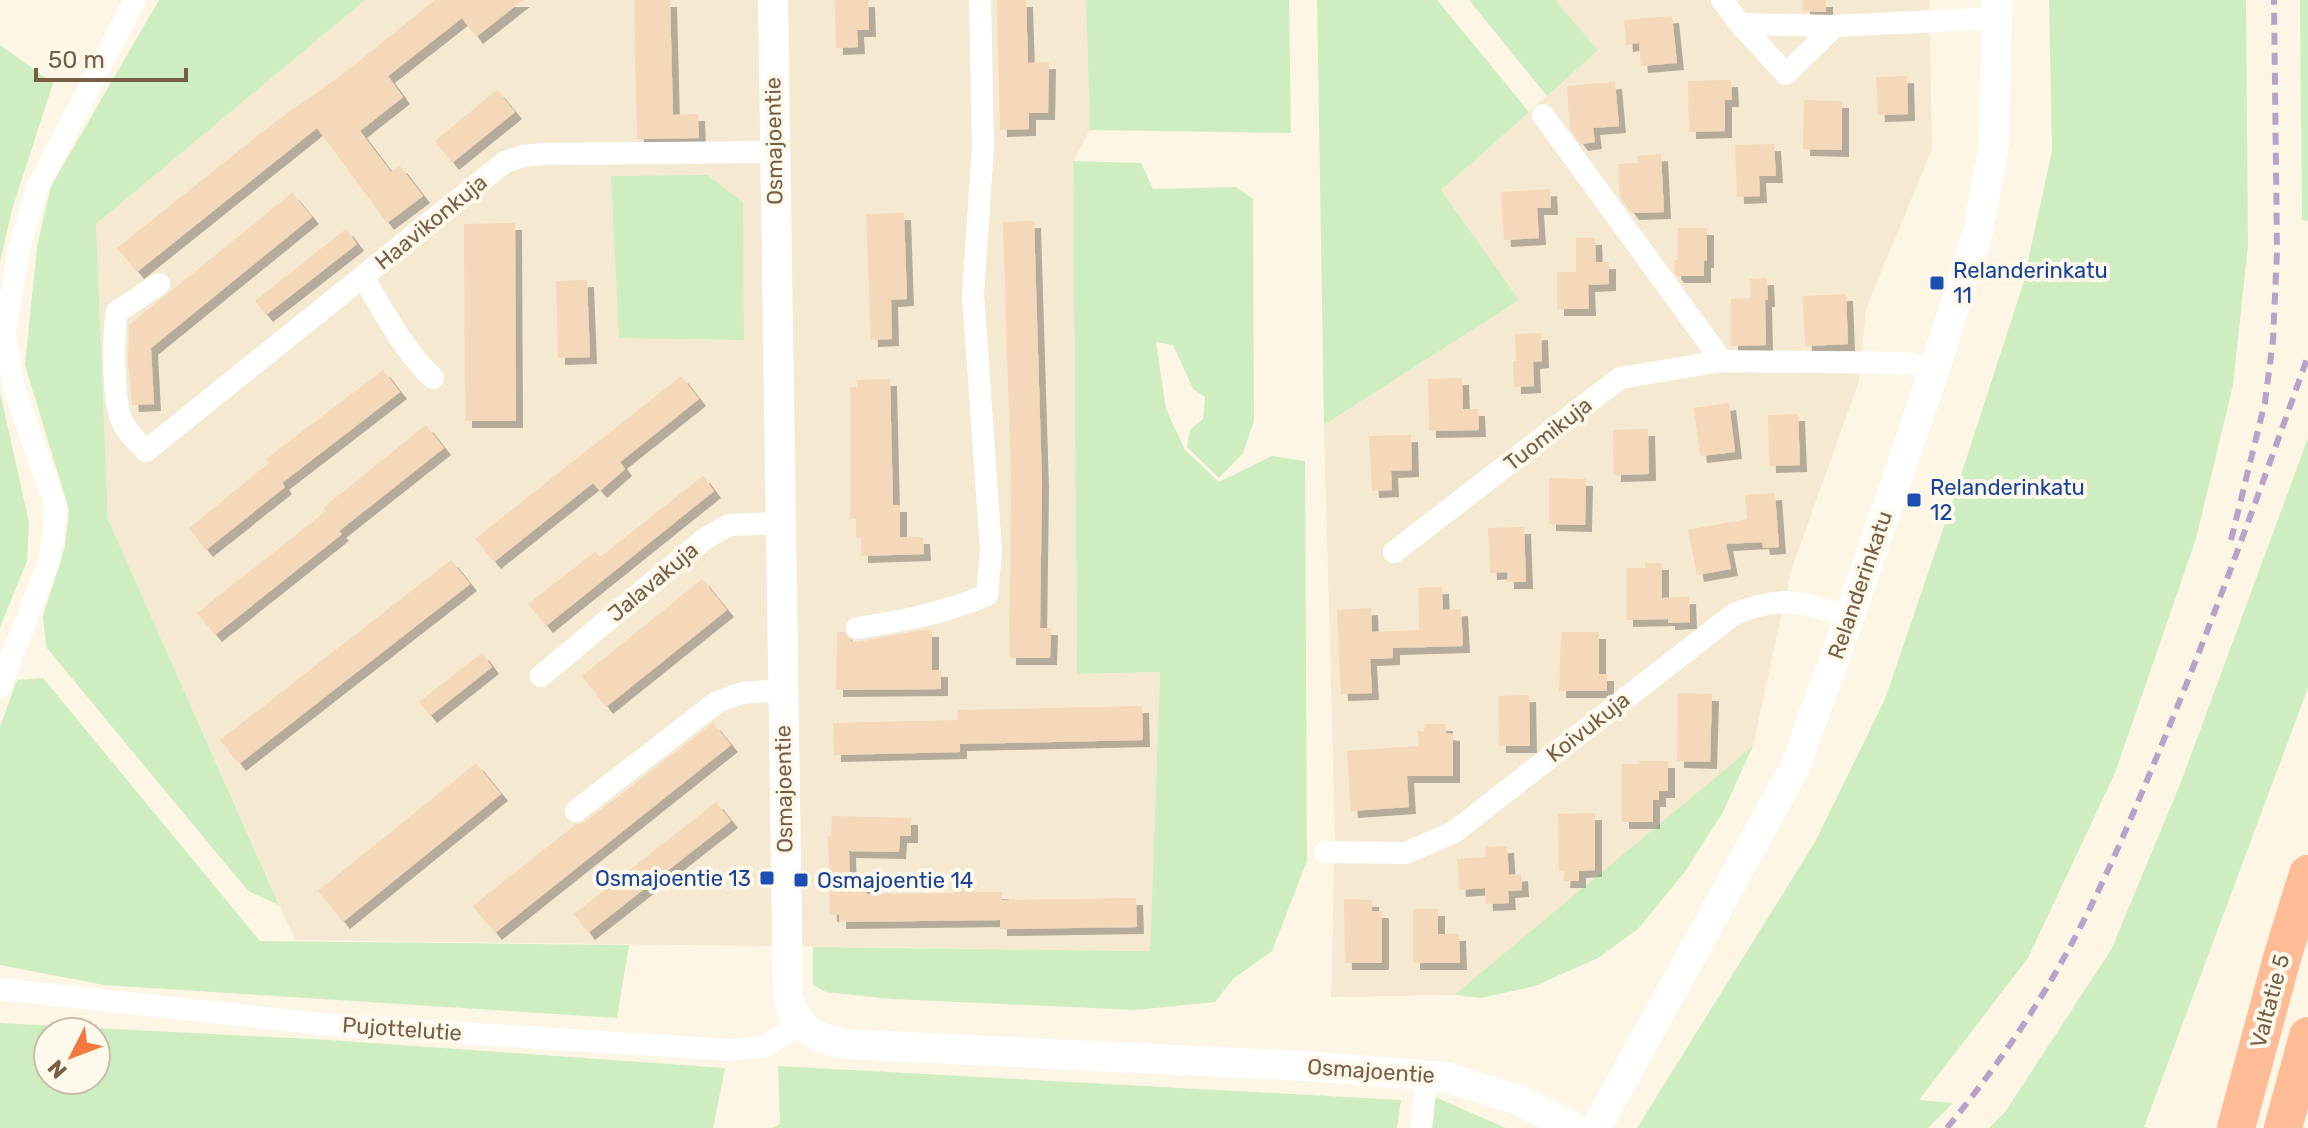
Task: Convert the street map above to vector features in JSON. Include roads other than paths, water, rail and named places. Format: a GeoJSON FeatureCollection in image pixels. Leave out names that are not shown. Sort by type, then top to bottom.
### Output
{"type":"FeatureCollection","features":[{"type":"Feature","properties":{"kind":"highway","name":"Valtatie 5"},"geometry":{"type":"LineString","coordinates":[[2236,1128],[2308,874]]}},
{"type":"Feature","properties":{"kind":"highway","name":"Valtatie 5"},"geometry":{"type":"LineString","coordinates":[[2283,1128],[2308,1036]]}},
{"type":"Feature","properties":{"kind":"street"},"geometry":{"type":"LineString","coordinates":[[0,687],[50,559],[56,508],[14,388],[5,334],[18,253],[37,188],[135,0]]}},
{"type":"Feature","properties":{"kind":"street","name":"Osmajoentie"},"geometry":{"type":"LineString","coordinates":[[773,0],[788,996],[791,1012],[799,1025],[825,1040],[845,1044],[1305,1066],[1445,1077],[1518,1100],[1574,1128]]}},
{"type":"Feature","properties":{"kind":"street"},"geometry":{"type":"LineString","coordinates":[[857,628],[917,619],[987,595],[991,551],[973,294],[989,156],[980,0]]}},
{"type":"Feature","properties":{"kind":"street"},"geometry":{"type":"LineString","coordinates":[[1722,0],[1786,74],[1835,26]]}},
{"type":"Feature","properties":{"kind":"street"},"geometry":{"type":"LineString","coordinates":[[1740,24],[1835,26],[1997,9]]}},
{"type":"Feature","properties":{"kind":"street","name":"Relanderinkatu"},"geometry":{"type":"LineString","coordinates":[[1596,1128],[1794,769],[1849,618],[1935,368],[1978,231],[1995,129],[1997,9]]}},
{"type":"Feature","properties":{"kind":"street"},"geometry":{"type":"LineString","coordinates":[[1543,115],[1722,361]]}},
{"type":"Feature","properties":{"kind":"street","name":"Haavikonkuja"},"geometry":{"type":"LineString","coordinates":[[159,284],[117,312],[113,332],[119,414],[130,434],[146,451],[505,162],[523,156],[774,152]]}},
{"type":"Feature","properties":{"kind":"street"},"geometry":{"type":"LineString","coordinates":[[363,277],[398,335],[420,366],[433,378]]}},
{"type":"Feature","properties":{"kind":"street","name":"Tuomikuja"},"geometry":{"type":"LineString","coordinates":[[1394,552],[1620,378],[1722,361],[1907,363],[1935,368]]}},
{"type":"Feature","properties":{"kind":"street","name":"Jalavakuja"},"geometry":{"type":"LineString","coordinates":[[541,676],[706,538],[729,525],[780,523]]}},
{"type":"Feature","properties":{"kind":"street","name":"Koivukuja"},"geometry":{"type":"LineString","coordinates":[[1325,852],[1406,853],[1454,832],[1734,614],[1760,603],[1784,601],[1805,604],[1849,618]]}},
{"type":"Feature","properties":{"kind":"street"},"geometry":{"type":"LineString","coordinates":[[576,811],[717,702],[742,693],[783,690]]}},
{"type":"Feature","properties":{"kind":"street","name":"Pujottelutie"},"geometry":{"type":"LineString","coordinates":[[0,989],[321,1024],[731,1050],[764,1047],[799,1025]]}},
{"type":"Feature","properties":{"kind":"street"},"geometry":{"type":"LineString","coordinates":[[1421,1128],[1427,1075]]}},
{"type":"Feature","properties":{"kind":"railway"},"geometry":{"type":"LineString","coordinates":[[2231,540],[2265,402],[2273,340],[2277,252],[2274,0]]}},
{"type":"Feature","properties":{"kind":"railway"},"geometry":{"type":"LineString","coordinates":[[1947,1128],[2036,1005],[2056,973],[2108,871],[2204,639],[2308,356]]}},
{"type":"Feature","properties":{"kind":"place","name":"Relanderinkatu 11"},"geometry":{"type":"Point","coordinates":[1937,283]}},
{"type":"Feature","properties":{"kind":"place","name":"Relanderinkatu 12"},"geometry":{"type":"Point","coordinates":[1914,500]}},
{"type":"Feature","properties":{"kind":"place","name":"Osmajoentie 13"},"geometry":{"type":"Point","coordinates":[767,878]}},
{"type":"Feature","properties":{"kind":"place","name":"Osmajoentie 14"},"geometry":{"type":"Point","coordinates":[801,880]}}]}
